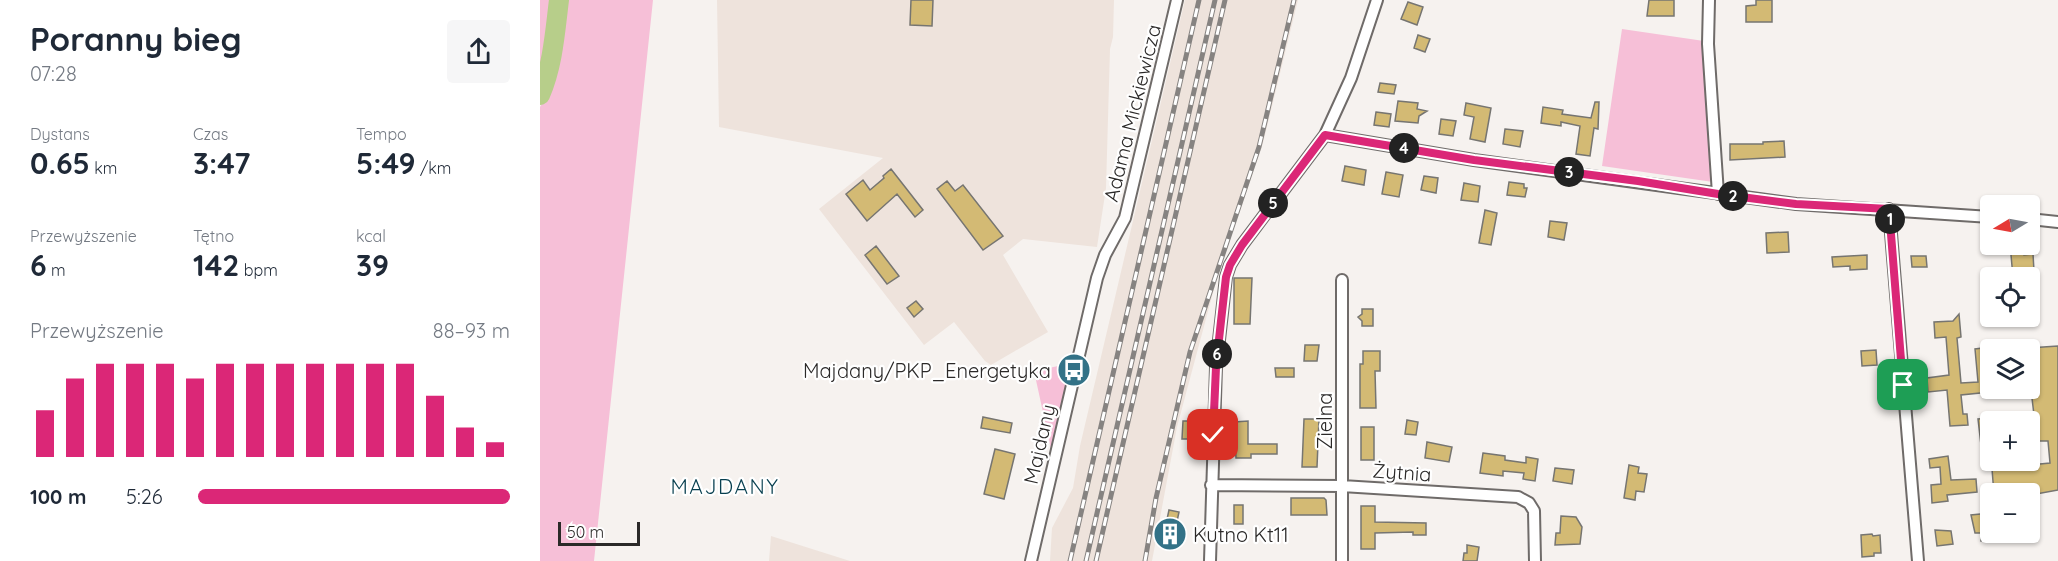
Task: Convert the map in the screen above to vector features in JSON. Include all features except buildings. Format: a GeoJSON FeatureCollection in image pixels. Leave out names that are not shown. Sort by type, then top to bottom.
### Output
{"type":"FeatureCollection","features":[{"type":"Feature","properties":{"kind":"street","name":"Adama Mickiewicza"},"geometry":{"type":"LineString","coordinates":[[1117,233],[1125,218],[1131,195],[1177,0]]}},
{"type":"Feature","properties":{"kind":"street"},"geometry":{"type":"LineString","coordinates":[[1210,561],[1216,367],[1226,277],[1242,245],[1325,135],[1351,78],[1377,0]]}},
{"type":"Feature","properties":{"kind":"street"},"geometry":{"type":"LineString","coordinates":[[1709,0],[1708,44],[1718,194]]}},
{"type":"Feature","properties":{"kind":"street"},"geometry":{"type":"LineString","coordinates":[[1325,135],[1474,160],[1796,204],[1980,216]]}},
{"type":"Feature","properties":{"kind":"street"},"geometry":{"type":"LineString","coordinates":[[1889,209],[1918,561]]}},
{"type":"Feature","properties":{"kind":"street"},"geometry":{"type":"LineString","coordinates":[[2040,220],[2058,222]]}},
{"type":"Feature","properties":{"kind":"street","name":"Majdany"},"geometry":{"type":"LineString","coordinates":[[1031,561],[1097,278],[1105,255],[1117,233]]}},
{"type":"Feature","properties":{"kind":"street","name":"Zielna"},"geometry":{"type":"LineString","coordinates":[[1342,280],[1342,561]]}},
{"type":"Feature","properties":{"kind":"street","name":"Żytnia"},"geometry":{"type":"LineString","coordinates":[[1211,485],[1342,486],[1518,497],[1529,503],[1534,511],[1535,561]]}},
{"type":"Feature","properties":{"kind":"shaded area"},"geometry":{"type":"Polygon","coordinates":[[[540,0],[550,0],[548,38],[540,73],[540,0]]]}},
{"type":"Feature","properties":{"kind":"shaded area"},"geometry":{"type":"Polygon","coordinates":[[[564,0],[653,0],[594,561],[540,561],[540,107],[555,69],[561,41],[564,0]]]}},
{"type":"Feature","properties":{"kind":"shaded area"},"geometry":{"type":"Polygon","coordinates":[[[717,0],[1114,0],[1113,37],[1110,49],[1106,188],[1097,247],[1023,239],[1003,255],[1048,332],[991,365],[985,361],[954,322],[924,345],[819,209],[883,158],[719,127],[717,0]]]}},
{"type":"Feature","properties":{"kind":"shaded area"},"geometry":{"type":"Polygon","coordinates":[[[1185,0],[1298,0],[1263,143],[1218,274],[1177,427],[1152,561],[1050,561],[1052,528],[1073,488],[1080,446],[1185,0]]]}},
{"type":"Feature","properties":{"kind":"shaded area"},"geometry":{"type":"Polygon","coordinates":[[[1622,29],[1704,41],[1713,182],[1602,166],[1622,29]]]}},
{"type":"Feature","properties":{"kind":"shaded area"},"geometry":{"type":"Polygon","coordinates":[[[1068,364],[1070,366],[1051,449],[1034,371],[1068,364]]]}},
{"type":"Feature","properties":{"kind":"shaded area"},"geometry":{"type":"Polygon","coordinates":[[[771,536],[850,561],[769,561],[771,536]]]}},
{"type":"Feature","properties":{"kind":"waterway"},"geometry":{"type":"LineString","coordinates":[[540,95],[551,60],[559,0]]}},
{"type":"Feature","properties":{"kind":"railway"},"geometry":{"type":"LineString","coordinates":[[1070,561],[1199,0]]}},
{"type":"Feature","properties":{"kind":"railway"},"geometry":{"type":"LineString","coordinates":[[1086,561],[1215,0]]}},
{"type":"Feature","properties":{"kind":"railway"},"geometry":{"type":"LineString","coordinates":[[1096,561],[1225,0]]}},
{"type":"Feature","properties":{"kind":"railway"},"geometry":{"type":"LineString","coordinates":[[1145,561],[1156,498],[1190,352],[1259,147],[1294,0]]}},
{"type":"Feature","properties":{"kind":"place","name":"Majdany/PKP_Energetyka"},"geometry":{"type":"Point","coordinates":[1074,370]}},
{"type":"Feature","properties":{"kind":"place","name":"Kutno Kt11"},"geometry":{"type":"Point","coordinates":[1170,534]}},
{"type":"Feature","properties":{"kind":"district","name":"MAJDANY"},"geometry":{"type":"Point","coordinates":[725,486]}},
{"type":"Feature","properties":{"kind":"route"},"geometry":{"type":"LineString","coordinates":[[1213,435],[1216,367],[1226,277],[1230,265],[1242,245],[1325,135],[1474,160],[1638,181],[1718,194],[1796,204],[1889,209],[1903,385]]}}]}
